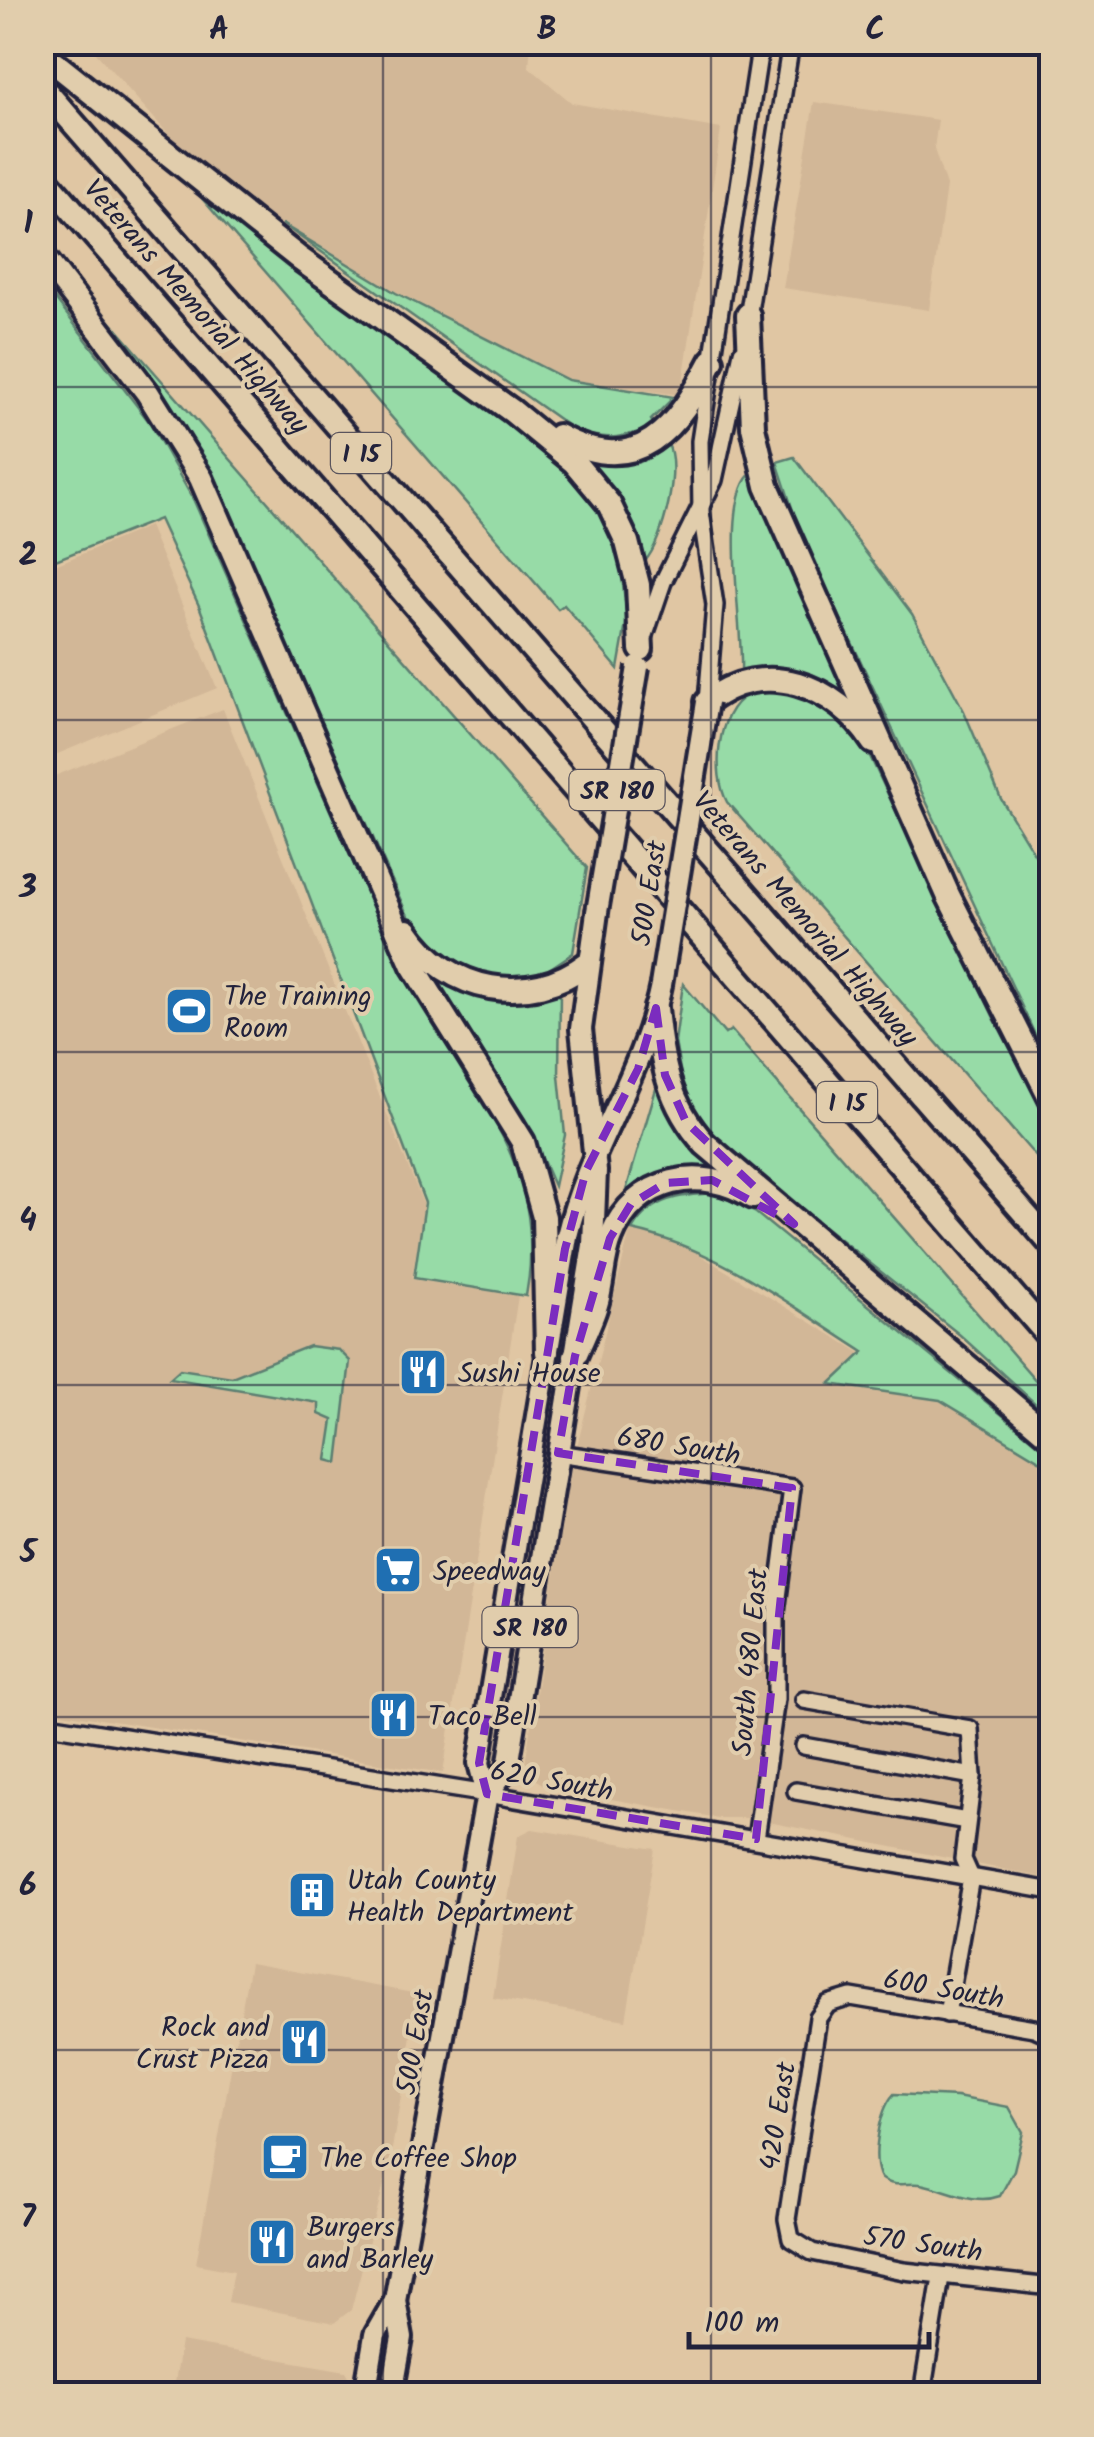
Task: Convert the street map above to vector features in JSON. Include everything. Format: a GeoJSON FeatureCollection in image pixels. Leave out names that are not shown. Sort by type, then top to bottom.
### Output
{"type":"FeatureCollection","features":[{"type":"Feature","properties":{"kind":"highway"},"geometry":{"type":"LineString","coordinates":[[42,53],[300,259],[512,411],[574,462],[614,513],[636,577],[640,658]]}},
{"type":"Feature","properties":{"kind":"highway","name":"Veterans Memorial Highway"},"geometry":{"type":"LineString","coordinates":[[42,87],[1052,1245]]}},
{"type":"Feature","properties":{"kind":"highway","name":"Veterans Memorial Highway"},"geometry":{"type":"LineString","coordinates":[[42,174],[1052,1340]]}},
{"type":"Feature","properties":{"kind":"highway"},"geometry":{"type":"LineString","coordinates":[[42,255],[147,392],[202,478],[413,966],[506,1110],[532,1163],[546,1226],[547,1352]]}},
{"type":"Feature","properties":{"kind":"highway"},"geometry":{"type":"LineString","coordinates":[[748,315],[753,428],[763,473],[891,770],[1010,1025],[1052,1101]]}},
{"type":"Feature","properties":{"kind":"highway"},"geometry":{"type":"LineString","coordinates":[[512,411],[587,449],[633,449],[674,426],[712,361]]}},
{"type":"Feature","properties":{"kind":"highway"},"geometry":{"type":"LineString","coordinates":[[707,702],[728,686],[750,679],[811,688],[856,719],[891,770]]}},
{"type":"Feature","properties":{"kind":"highway"},"geometry":{"type":"LineString","coordinates":[[389,903],[432,960],[475,984],[506,990],[537,988],[565,979],[588,963]]}},
{"type":"Feature","properties":{"kind":"highway"},"geometry":{"type":"LineString","coordinates":[[659,996],[665,1075],[686,1122],[704,1144],[794,1224],[1052,1438]]}},
{"type":"Feature","properties":{"kind":"highway"},"geometry":{"type":"LineString","coordinates":[[575,1356],[596,1304],[610,1238],[627,1208],[652,1189],[684,1179],[721,1182],[794,1224]]}},
{"type":"Feature","properties":{"kind":"main road","name":"500 East"},"geometry":{"type":"LineString","coordinates":[[487,1794],[508,1768],[593,1245],[594,1152],[581,1043],[588,963],[640,658]]}},
{"type":"Feature","properties":{"kind":"main road","name":"500 East"},"geometry":{"type":"LineString","coordinates":[[365,2394],[376,2334],[395,2300],[487,1794],[479,1763],[569,1228],[594,1152],[638,1068],[659,996],[707,702]]}},
{"type":"Feature","properties":{"kind":"main road","name":"500 East"},"geometry":{"type":"LineString","coordinates":[[392,2394],[402,2338],[395,2300]]}},
{"type":"Feature","properties":{"kind":"street","name":"500 East"},"geometry":{"type":"LineString","coordinates":[[707,702],[714,605],[701,512],[700,441],[761,42]]}},
{"type":"Feature","properties":{"kind":"street","name":"500 East"},"geometry":{"type":"LineString","coordinates":[[640,658],[664,582],[701,512],[725,444],[791,42]]}},
{"type":"Feature","properties":{"kind":"street","name":"680 South"},"geometry":{"type":"LineString","coordinates":[[558,1453],[792,1488]]}},
{"type":"Feature","properties":{"kind":"street","name":"South 480 East"},"geometry":{"type":"LineString","coordinates":[[756,1839],[776,1699],[776,1613],[792,1488]]}},
{"type":"Feature","properties":{"kind":"street"},"geometry":{"type":"LineString","coordinates":[[804,1700],[970,1728],[973,1776],[963,1859],[970,1877],[947,2014]]}},
{"type":"Feature","properties":{"kind":"street","name":"620 South"},"geometry":{"type":"LineString","coordinates":[[42,1724],[487,1794],[1052,1892]]}},
{"type":"Feature","properties":{"kind":"street"},"geometry":{"type":"LineString","coordinates":[[804,1746],[973,1776]]}},
{"type":"Feature","properties":{"kind":"street"},"geometry":{"type":"LineString","coordinates":[[796,1791],[967,1821]]}},
{"type":"Feature","properties":{"kind":"street","name":"600 South"},"geometry":{"type":"LineString","coordinates":[[828,2004],[851,1998],[1034,2028],[1052,2036]]}},
{"type":"Feature","properties":{"kind":"street","name":"420 East"},"geometry":{"type":"LineString","coordinates":[[791,2239],[787,2220],[805,2096],[818,2018],[828,2004]]}},
{"type":"Feature","properties":{"kind":"street","name":"570 South"},"geometry":{"type":"LineString","coordinates":[[791,2239],[812,2252],[941,2278],[982,2277],[1052,2287]]}},
{"type":"Feature","properties":{"kind":"street"},"geometry":{"type":"LineString","coordinates":[[922,2394],[941,2278]]}},
{"type":"Feature","properties":{"kind":"highlighted area"},"geometry":{"type":"Polygon","coordinates":[[[656,1008],[665,1075],[686,1122],[794,1224],[712,1180],[665,1183],[631,1204],[610,1238],[575,1356],[558,1453],[792,1488],[756,1839],[487,1794],[479,1763],[565,1249],[586,1171],[638,1069],[656,1008]]]}},
{"type":"Feature","properties":{"kind":"shaded area"},"geometry":{"type":"Polygon","coordinates":[[[87,43],[531,43],[529,67],[572,103],[721,129],[681,395],[572,381],[237,211],[87,43]]]}},
{"type":"Feature","properties":{"kind":"shaded area"},"geometry":{"type":"Polygon","coordinates":[[[814,102],[938,120],[934,149],[946,186],[929,310],[783,288],[814,102]]]}},
{"type":"Feature","properties":{"kind":"shaded area"},"geometry":{"type":"Polygon","coordinates":[[[149,526],[217,688],[43,760],[43,570],[149,526]]]}},
{"type":"Feature","properties":{"kind":"shaded area"},"geometry":{"type":"Polygon","coordinates":[[[223,709],[424,1206],[412,1279],[518,1296],[443,1773],[43,1710],[42,781],[223,709]]]}},
{"type":"Feature","properties":{"kind":"shaded area"},"geometry":{"type":"Polygon","coordinates":[[[631,1227],[667,1235],[861,1353],[948,1395],[1051,1462],[1051,1879],[748,1818],[718,1818],[549,1788],[528,1775],[525,1764],[569,1479],[631,1227]]]}},
{"type":"Feature","properties":{"kind":"shaded area"},"geometry":{"type":"Polygon","coordinates":[[[532,1829],[655,1849],[626,2020],[493,1998],[518,1836],[532,1829]]]}},
{"type":"Feature","properties":{"kind":"shaded area"},"geometry":{"type":"Polygon","coordinates":[[[250,1963],[418,1994],[390,2161],[351,2310],[334,2323],[228,2302],[234,2271],[196,2264],[250,1963]]]}},
{"type":"Feature","properties":{"kind":"shaded area"},"geometry":{"type":"Polygon","coordinates":[[[181,2342],[346,2371],[351,2380],[348,2394],[172,2394],[181,2342]]]}},
{"type":"Feature","properties":{"kind":"green space"},"geometry":{"type":"Polygon","coordinates":[[[198,194],[298,273],[514,424],[585,482],[627,563],[621,567],[627,618],[618,669],[564,605],[558,609],[198,194]]]}},
{"type":"Feature","properties":{"kind":"green space"},"geometry":{"type":"Polygon","coordinates":[[[282,224],[396,293],[568,380],[674,397],[651,420],[655,426],[645,430],[608,437],[577,432],[282,224]]]}},
{"type":"Feature","properties":{"kind":"green space"},"geometry":{"type":"Polygon","coordinates":[[[42,282],[150,423],[194,501],[366,892],[409,976],[406,980],[498,1128],[515,1165],[526,1204],[530,1248],[526,1296],[414,1278],[425,1203],[200,608],[159,519],[43,565],[42,282]]]}},
{"type":"Feature","properties":{"kind":"green space"},"geometry":{"type":"Polygon","coordinates":[[[95,304],[587,868],[573,953],[549,969],[550,976],[505,978],[466,969],[434,948],[406,912],[206,461],[95,304]]]}},
{"type":"Feature","properties":{"kind":"green space"},"geometry":{"type":"Polygon","coordinates":[[[667,443],[672,468],[668,503],[658,538],[645,561],[621,503],[590,462],[653,451],[667,443]]]}},
{"type":"Feature","properties":{"kind":"green space"},"geometry":{"type":"Polygon","coordinates":[[[794,457],[912,614],[964,711],[1001,799],[1051,881],[1051,1069],[799,529],[777,462],[794,457]]]}},
{"type":"Feature","properties":{"kind":"green space"},"geometry":{"type":"Polygon","coordinates":[[[753,472],[855,703],[830,685],[802,674],[741,669],[735,533],[743,485],[753,472]]]}},
{"type":"Feature","properties":{"kind":"green space"},"geometry":{"type":"Polygon","coordinates":[[[746,688],[799,692],[858,731],[994,1018],[1051,1126],[1051,1174],[727,802],[719,776],[720,744],[729,715],[747,695],[746,688]]]}},
{"type":"Feature","properties":{"kind":"green space"},"geometry":{"type":"Polygon","coordinates":[[[428,971],[514,1000],[560,993],[559,1076],[565,1135],[554,1186],[525,1119],[428,971]]]}},
{"type":"Feature","properties":{"kind":"green space"},"geometry":{"type":"Polygon","coordinates":[[[683,984],[725,1034],[731,1030],[1051,1398],[1051,1418],[960,1335],[697,1121],[676,1078],[681,1075],[675,1042],[683,984]]]}},
{"type":"Feature","properties":{"kind":"green space"},"geometry":{"type":"Polygon","coordinates":[[[658,1082],[715,1166],[659,1175],[625,1194],[658,1082]]]}},
{"type":"Feature","properties":{"kind":"green space"},"geometry":{"type":"Polygon","coordinates":[[[715,1193],[756,1213],[1051,1455],[1051,1467],[940,1400],[830,1384],[864,1352],[724,1265],[695,1250],[632,1230],[658,1204],[715,1193]]]}},
{"type":"Feature","properties":{"kind":"green space"},"geometry":{"type":"Polygon","coordinates":[[[309,1346],[339,1350],[350,1361],[338,1463],[327,1460],[333,1420],[319,1414],[319,1403],[170,1378],[180,1369],[232,1377],[309,1346]]]}},
{"type":"Feature","properties":{"kind":"green space"},"geometry":{"type":"Polygon","coordinates":[[[894,2094],[957,2097],[1009,2107],[1023,2132],[1014,2170],[1000,2196],[970,2198],[881,2178],[878,2135],[884,2111],[894,2094]]]}},
{"type":"Feature","properties":{"kind":"place","name":"The Training Room"},"geometry":{"type":"Point","coordinates":[189,1011]}},
{"type":"Feature","properties":{"kind":"place","name":"Sushi House"},"geometry":{"type":"Point","coordinates":[423,1372]}},
{"type":"Feature","properties":{"kind":"place","name":"Speedway"},"geometry":{"type":"Point","coordinates":[398,1570]}},
{"type":"Feature","properties":{"kind":"place","name":"Taco Bell"},"geometry":{"type":"Point","coordinates":[393,1715]}},
{"type":"Feature","properties":{"kind":"place","name":"Utah County Health Department"},"geometry":{"type":"Point","coordinates":[312,1895]}},
{"type":"Feature","properties":{"kind":"place","name":"Rock and Crust Pizza"},"geometry":{"type":"Point","coordinates":[304,2042]}},
{"type":"Feature","properties":{"kind":"place","name":"The Coffee Shop"},"geometry":{"type":"Point","coordinates":[285,2157]}},
{"type":"Feature","properties":{"kind":"place","name":"Burgers and Barley"},"geometry":{"type":"Point","coordinates":[272,2242]}}]}
